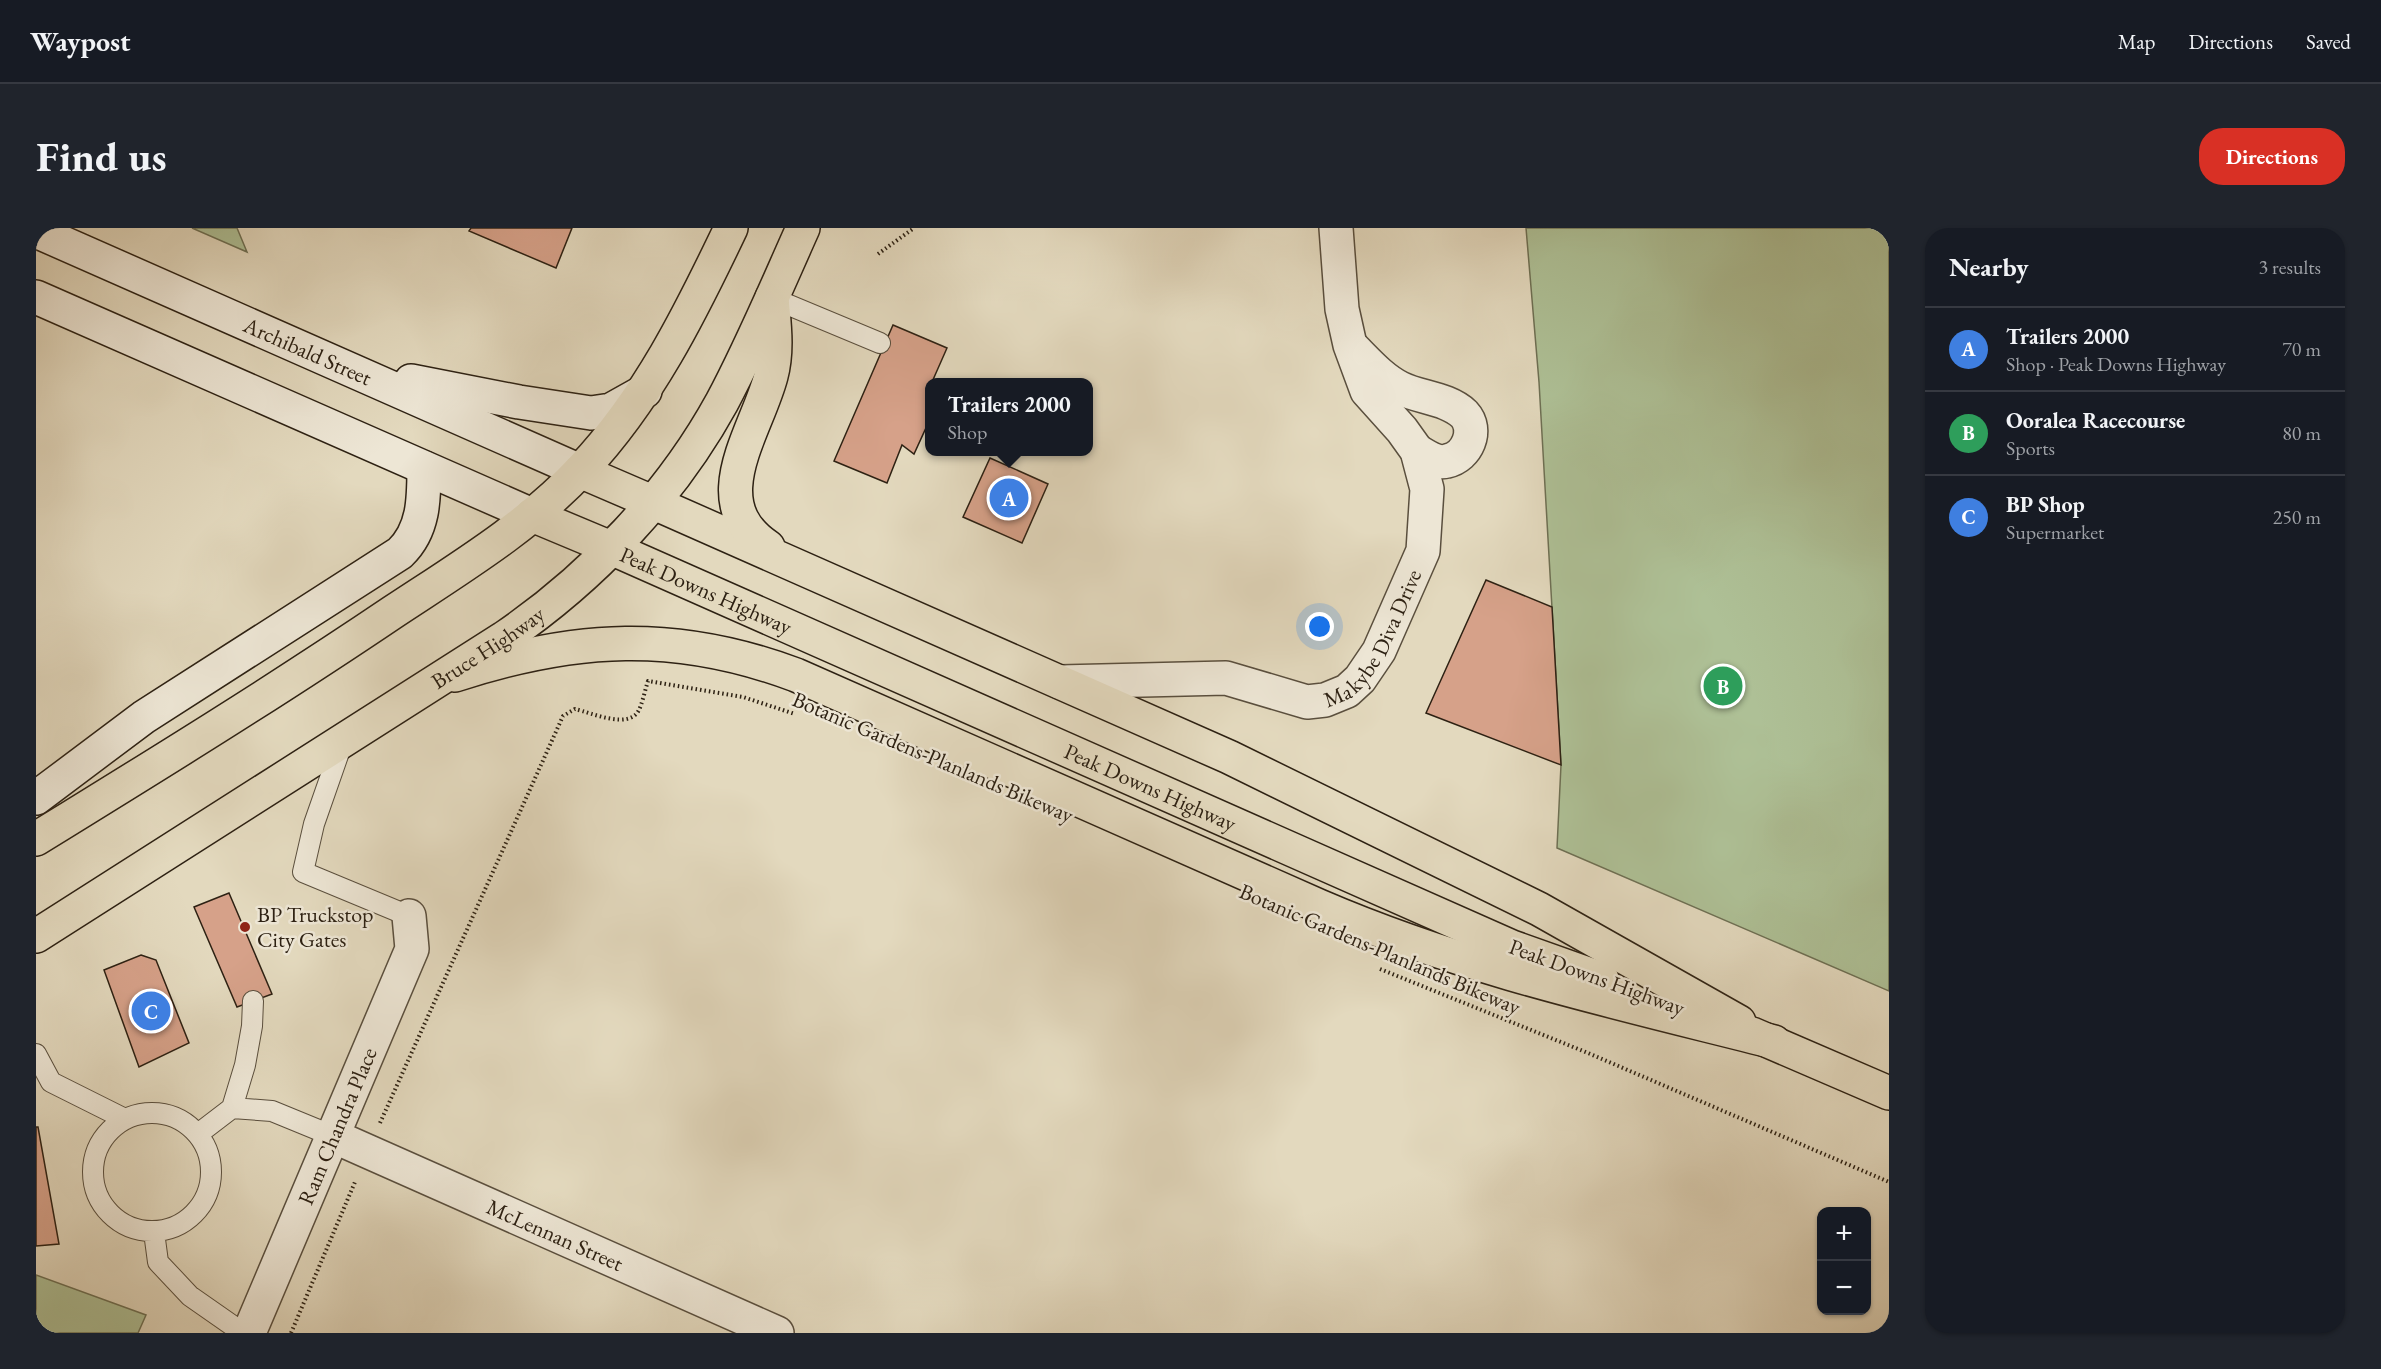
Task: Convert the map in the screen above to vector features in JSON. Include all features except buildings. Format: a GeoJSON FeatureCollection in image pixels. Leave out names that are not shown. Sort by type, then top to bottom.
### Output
{"type":"FeatureCollection","features":[{"type":"Feature","properties":{"kind":"main road"},"geometry":{"type":"LineString","coordinates":[[36,838],[286,684],[474,558],[532,515],[580,471],[645,391],[693,308],[731,228]]}},
{"type":"Feature","properties":{"kind":"main road","name":"Bruce Highway"},"geometry":{"type":"LineString","coordinates":[[36,936],[537,615],[611,548],[652,502],[690,452],[721,402],[803,228]]}},
{"type":"Feature","properties":{"kind":"main road"},"geometry":{"type":"LineString","coordinates":[[772,298],[775,327],[773,364],[739,466],[736,502],[741,518],[754,536],[805,568]]}},
{"type":"Feature","properties":{"kind":"main road","name":"Peak Downs Highway"},"geometry":{"type":"LineString","coordinates":[[580,471],[805,568],[1229,757],[1539,909],[1774,1042]]}},
{"type":"Feature","properties":{"kind":"main road","name":"Peak Downs Highway"},"geometry":{"type":"LineString","coordinates":[[532,515],[1512,946],[1774,1042],[1889,1093]]}},
{"type":"Feature","properties":{"kind":"main road"},"geometry":{"type":"LineString","coordinates":[[438,680],[526,654],[595,644],[675,645],[754,660],[796,675],[1385,933],[1486,968],[1774,1042]]}},
{"type":"Feature","properties":{"kind":"street","name":"Makybe Diva Drive"},"geometry":{"type":"LineString","coordinates":[[1060,682],[1226,678],[1247,682],[1291,699],[1314,702],[1347,691],[1360,679],[1379,651],[1423,551],[1427,489],[1417,452],[1402,430],[1367,391],[1350,345],[1342,309],[1336,228]]}},
{"type":"Feature","properties":{"kind":"street","name":"Archibald Street"},"geometry":{"type":"LineString","coordinates":[[36,231],[580,471]]}},
{"type":"Feature","properties":{"kind":"street"},"geometry":{"type":"LineString","coordinates":[[36,297],[532,515]]}},
{"type":"Feature","properties":{"kind":"street"},"geometry":{"type":"LineString","coordinates":[[1350,345],[1376,371],[1399,388],[1449,404],[1465,415],[1472,430],[1469,444],[1459,456],[1446,462],[1432,460],[1417,452]]}},
{"type":"Feature","properties":{"kind":"street"},"geometry":{"type":"LineString","coordinates":[[345,368],[501,399],[591,413],[611,410],[645,391]]}},
{"type":"Feature","properties":{"kind":"street"},"geometry":{"type":"LineString","coordinates":[[36,798],[144,717],[400,553],[417,531],[424,495],[424,468]]}},
{"type":"Feature","properties":{"kind":"street","name":"Ram Chandra Place"},"geometry":{"type":"LineString","coordinates":[[249,1333],[412,949],[409,916]]}},
{"type":"Feature","properties":{"kind":"street","name":"McLennan Street"},"geometry":{"type":"LineString","coordinates":[[333,1136],[777,1333]]}},
{"type":"Feature","properties":{"kind":"lane"},"geometry":{"type":"LineString","coordinates":[[772,298],[880,343]]}},
{"type":"Feature","properties":{"kind":"lane"},"geometry":{"type":"LineString","coordinates":[[343,741],[314,824],[303,872],[409,916]]}},
{"type":"Feature","properties":{"kind":"lane"},"geometry":{"type":"LineString","coordinates":[[198,1134],[232,1108],[245,1065],[252,1026],[253,1001]]}},
{"type":"Feature","properties":{"kind":"lane"},"geometry":{"type":"LineString","coordinates":[[36,1054],[51,1082],[125,1119]]}},
{"type":"Feature","properties":{"kind":"lane"},"geometry":{"type":"LineString","coordinates":[[232,1108],[272,1111],[333,1136]]}},
{"type":"Feature","properties":{"kind":"lane"},"geometry":{"type":"LineString","coordinates":[[144,1113],[164,1114],[183,1121],[198,1134],[210,1160],[210,1188],[202,1205],[190,1219],[173,1229],[154,1232],[134,1229],[116,1220],[103,1205],[94,1187],[93,1167],[98,1147],[109,1131],[125,1119],[144,1113]]}},
{"type":"Feature","properties":{"kind":"lane"},"geometry":{"type":"LineString","coordinates":[[154,1232],[158,1263],[190,1296],[243,1333]]}},
{"type":"Feature","properties":{"kind":"path"},"geometry":{"type":"LineString","coordinates":[[878,254],[914,228]]}},
{"type":"Feature","properties":{"kind":"path","name":"Botanic Gardens-Planlands Bikeway"},"geometry":{"type":"LineString","coordinates":[[291,1333],[367,1153],[563,716],[575,709],[622,720],[633,717],[639,711],[648,681],[743,697],[806,718]]}},
{"type":"Feature","properties":{"kind":"path","name":"Botanic Gardens-Planlands Bikeway"},"geometry":{"type":"LineString","coordinates":[[1369,964],[1446,998],[1588,1053],[1889,1182]]}},
{"type":"Feature","properties":{"kind":"green space"},"geometry":{"type":"Polygon","coordinates":[[[192,228],[237,228],[247,252],[192,228]]]}},
{"type":"Feature","properties":{"kind":"green space"},"geometry":{"type":"Polygon","coordinates":[[[1526,228],[1889,228],[1889,991],[1557,848],[1561,765],[1539,382],[1526,228]]]}},
{"type":"Feature","properties":{"kind":"green space"},"geometry":{"type":"Polygon","coordinates":[[[36,1275],[146,1315],[138,1333],[36,1333],[36,1275]]]}},
{"type":"Feature","properties":{"kind":"place","name":"Trailers 2000"},"geometry":{"type":"Point","coordinates":[1009,498]}},
{"type":"Feature","properties":{"kind":"place","name":"Ooralea Racecourse"},"geometry":{"type":"Point","coordinates":[1723,686]}},
{"type":"Feature","properties":{"kind":"place","name":"BP Truckstop City Gates"},"geometry":{"type":"Point","coordinates":[245,927]}},
{"type":"Feature","properties":{"kind":"place","name":"BP Shop"},"geometry":{"type":"Point","coordinates":[151,1011]}}]}
